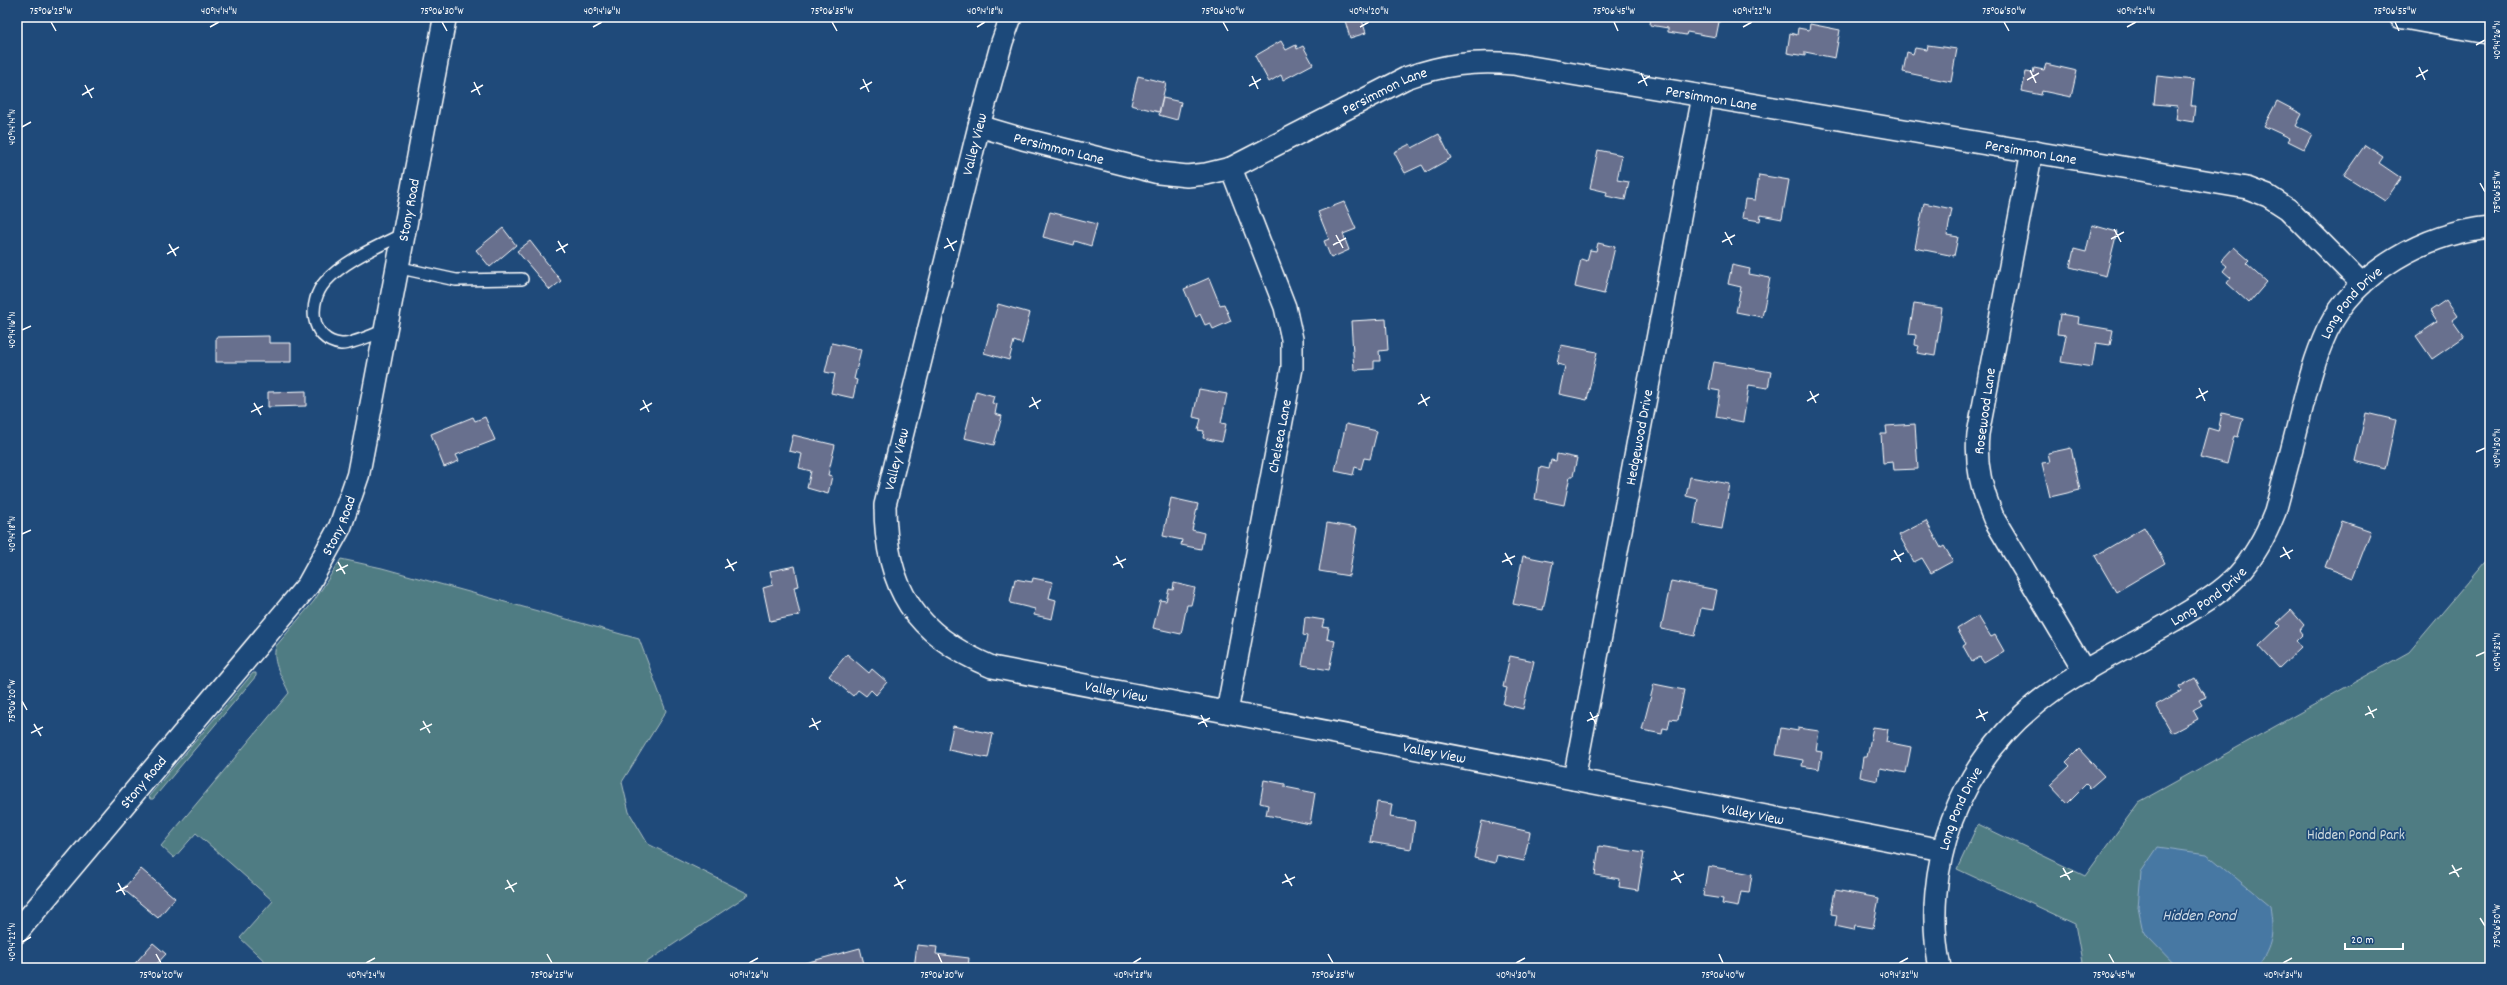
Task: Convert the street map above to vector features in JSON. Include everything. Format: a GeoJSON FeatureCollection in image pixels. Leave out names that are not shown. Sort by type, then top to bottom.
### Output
{"type":"FeatureCollection","features":[{"type":"Feature","properties":{"kind":"street","name":"Stony Road"},"geometry":{"type":"LineString","coordinates":[[17,932],[257,648],[308,585],[320,566],[340,527],[358,475],[396,267],[445,17]]}},
{"type":"Feature","properties":{"kind":"street","name":"Valley View"},"geometry":{"type":"LineString","coordinates":[[1011,17],[1002,42],[979,126],[885,504],[885,536],[895,577],[904,596],[922,622],[945,643],[963,655],[992,667],[1942,850]]}},
{"type":"Feature","properties":{"kind":"street"},"geometry":{"type":"LineString","coordinates":[[2401,17],[2490,33]]}},
{"type":"Feature","properties":{"kind":"street","name":"Persimmon Lane"},"geometry":{"type":"LineString","coordinates":[[979,126],[1023,139],[1159,173],[1193,175],[1231,168],[1406,78],[1431,68],[1458,63],[1485,61],[1513,64],[2247,188],[2268,196],[2288,209],[2362,284]]}},
{"type":"Feature","properties":{"kind":"street","name":"Hedgewood Drive"},"geometry":{"type":"LineString","coordinates":[[1574,779],[1703,96]]}},
{"type":"Feature","properties":{"kind":"street","name":"Rosewood Lane"},"geometry":{"type":"LineString","coordinates":[[2032,151],[1978,434],[1977,465],[1982,493],[1994,520],[2085,672]]}},
{"type":"Feature","properties":{"kind":"street","name":"Chelsea Lane"},"geometry":{"type":"LineString","coordinates":[[1227,712],[1280,436],[1292,361],[1292,339],[1286,307],[1231,168]]}},
{"type":"Feature","properties":{"kind":"street","name":"Long Pond Drive"},"geometry":{"type":"LineString","coordinates":[[1940,968],[1936,936],[1936,899],[1942,850],[1960,801],[1977,768],[1999,738],[2025,712],[2055,690],[2210,599],[2238,575],[2253,556],[2266,535],[2275,512],[2318,352],[2328,329],[2341,308],[2362,284],[2386,265],[2418,246],[2444,236],[2490,227]]}},
{"type":"Feature","properties":{"kind":"lane"},"geometry":{"type":"LineString","coordinates":[[384,331],[342,345],[333,342],[317,326],[312,312],[315,298],[325,282],[339,270],[363,254],[403,234]]}},
{"type":"Feature","properties":{"kind":"lane"},"geometry":{"type":"LineString","coordinates":[[396,267],[456,280],[522,279]]}},
{"type":"Feature","properties":{"kind":"green space","name":"Hidden Pond Park"},"geometry":{"type":"Polygon","coordinates":[[[2490,556],[2490,968],[2083,968],[2075,924],[1957,869],[1978,824],[2085,876],[2139,802],[2409,652],[2490,556]]]}},
{"type":"Feature","properties":{"kind":"green space"},"geometry":{"type":"Polygon","coordinates":[[[341,559],[382,568],[639,639],[666,711],[622,782],[629,812],[648,844],[749,894],[638,968],[272,968],[240,938],[273,901],[196,833],[174,858],[161,846],[289,693],[276,664],[276,646],[314,601],[341,559]]]}},
{"type":"Feature","properties":{"kind":"green space"},"geometry":{"type":"Polygon","coordinates":[[[253,673],[256,673],[256,676],[153,799],[150,799],[149,796],[253,673]]]}},
{"type":"Feature","properties":{"kind":"water","name":"Hidden Pond"},"geometry":{"type":"Polygon","coordinates":[[[2158,847],[2207,854],[2270,906],[2272,924],[2271,938],[2266,952],[2257,968],[2178,968],[2147,936],[2142,927],[2138,907],[2141,872],[2158,847]]]}},
{"type":"Feature","properties":{"kind":"building"},"geometry":{"type":"Polygon","coordinates":[[[1344,17],[1361,17],[1366,33],[1350,38],[1344,17]]]}},
{"type":"Feature","properties":{"kind":"building"},"geometry":{"type":"Polygon","coordinates":[[[1651,17],[1720,17],[1716,37],[1687,32],[1686,35],[1668,32],[1668,28],[1650,25],[1651,17]]]}},
{"type":"Feature","properties":{"kind":"building"},"geometry":{"type":"Polygon","coordinates":[[[1810,24],[1840,30],[1835,58],[1805,52],[1805,56],[1787,53],[1790,33],[1797,35],[1798,28],[1809,30],[1810,24]]]}},
{"type":"Feature","properties":{"kind":"building"},"geometry":{"type":"Polygon","coordinates":[[[1281,41],[1286,50],[1296,45],[1297,49],[1303,46],[1313,64],[1283,80],[1281,75],[1269,82],[1255,56],[1281,41]]]}},
{"type":"Feature","properties":{"kind":"building"},"geometry":{"type":"Polygon","coordinates":[[[1928,45],[1957,49],[1951,82],[1903,72],[1907,52],[1913,54],[1915,48],[1927,50],[1928,45]]]}},
{"type":"Feature","properties":{"kind":"building"},"geometry":{"type":"Polygon","coordinates":[[[2046,64],[2077,71],[2071,97],[2042,91],[2041,95],[2022,91],[2026,72],[2033,73],[2034,68],[2044,70],[2046,64]]]}},
{"type":"Feature","properties":{"kind":"building"},"geometry":{"type":"Polygon","coordinates":[[[1138,76],[1166,83],[1159,112],[1131,105],[1138,76]]]}},
{"type":"Feature","properties":{"kind":"building"},"geometry":{"type":"Polygon","coordinates":[[[2157,76],[2194,80],[2191,106],[2195,106],[2193,122],[2176,119],[2178,106],[2154,104],[2157,76]]]}},
{"type":"Feature","properties":{"kind":"building"},"geometry":{"type":"Polygon","coordinates":[[[1163,98],[1181,102],[1177,120],[1159,115],[1163,98]]]}},
{"type":"Feature","properties":{"kind":"building"},"geometry":{"type":"Polygon","coordinates":[[[2277,101],[2302,114],[2296,126],[2312,134],[2304,149],[2288,141],[2290,138],[2264,126],[2277,101]]]}},
{"type":"Feature","properties":{"kind":"building"},"geometry":{"type":"Polygon","coordinates":[[[1439,134],[1451,158],[1426,172],[1422,165],[1405,173],[1394,152],[1410,144],[1412,148],[1439,134]]]}},
{"type":"Feature","properties":{"kind":"building"},"geometry":{"type":"Polygon","coordinates":[[[2365,145],[2383,157],[2379,163],[2401,178],[2385,201],[2344,175],[2365,145]]]}},
{"type":"Feature","properties":{"kind":"building"},"geometry":{"type":"Polygon","coordinates":[[[1598,150],[1622,155],[1617,180],[1629,182],[1625,200],[1606,196],[1607,192],[1590,188],[1598,150]]]}},
{"type":"Feature","properties":{"kind":"building"},"geometry":{"type":"Polygon","coordinates":[[[1759,175],[1789,180],[1782,219],[1761,215],[1760,221],[1742,218],[1745,199],[1755,200],[1759,175]]]}},
{"type":"Feature","properties":{"kind":"building"},"geometry":{"type":"Polygon","coordinates":[[[1344,202],[1356,229],[1343,234],[1349,250],[1331,258],[1324,241],[1329,239],[1318,212],[1344,202]]]}},
{"type":"Feature","properties":{"kind":"building"},"geometry":{"type":"Polygon","coordinates":[[[1924,203],[1952,209],[1947,235],[1958,237],[1954,256],[1915,248],[1924,203]]]}},
{"type":"Feature","properties":{"kind":"building"},"geometry":{"type":"Polygon","coordinates":[[[1050,212],[1097,224],[1091,246],[1075,241],[1074,245],[1043,237],[1050,212]]]}},
{"type":"Feature","properties":{"kind":"building"},"geometry":{"type":"Polygon","coordinates":[[[2092,225],[2117,232],[2106,276],[2070,267],[2074,249],[2086,252],[2092,225]]]}},
{"type":"Feature","properties":{"kind":"building"},"geometry":{"type":"Polygon","coordinates":[[[503,228],[516,245],[490,267],[476,250],[503,228]]]}},
{"type":"Feature","properties":{"kind":"building"},"geometry":{"type":"Polygon","coordinates":[[[530,241],[561,281],[550,290],[517,251],[530,241]]]}},
{"type":"Feature","properties":{"kind":"building"},"geometry":{"type":"Polygon","coordinates":[[[1598,243],[1615,247],[1604,294],[1575,287],[1581,259],[1587,261],[1590,250],[1596,251],[1598,243]]]}},
{"type":"Feature","properties":{"kind":"building"},"geometry":{"type":"Polygon","coordinates":[[[2234,247],[2249,260],[2246,263],[2267,282],[2249,303],[2227,283],[2231,278],[2223,271],[2227,266],[2221,261],[2234,247]]]}},
{"type":"Feature","properties":{"kind":"building"},"geometry":{"type":"Polygon","coordinates":[[[1732,265],[1750,269],[1749,274],[1770,278],[1762,317],[1736,312],[1741,287],[1728,284],[1732,265]]]}},
{"type":"Feature","properties":{"kind":"building"},"geometry":{"type":"Polygon","coordinates":[[[1209,278],[1220,305],[1224,304],[1231,321],[1213,329],[1210,323],[1205,325],[1200,314],[1196,317],[1184,289],[1209,278]]]}},
{"type":"Feature","properties":{"kind":"building"},"geometry":{"type":"Polygon","coordinates":[[[2446,300],[2457,316],[2452,320],[2464,337],[2432,359],[2416,336],[2437,322],[2430,311],[2446,300]]]}},
{"type":"Feature","properties":{"kind":"building"},"geometry":{"type":"Polygon","coordinates":[[[998,304],[1030,313],[1022,344],[1014,341],[1009,360],[984,353],[998,304]]]}},
{"type":"Feature","properties":{"kind":"building"},"geometry":{"type":"Polygon","coordinates":[[[1914,304],[1942,308],[1935,356],[1917,353],[1919,346],[1915,345],[1916,335],[1909,334],[1914,304]]]}},
{"type":"Feature","properties":{"kind":"building"},"geometry":{"type":"Polygon","coordinates":[[[2060,314],[2079,317],[2078,324],[2113,330],[2110,345],[2096,343],[2092,367],[2061,362],[2066,335],[2057,334],[2060,314]]]}},
{"type":"Feature","properties":{"kind":"building"},"geometry":{"type":"Polygon","coordinates":[[[1386,319],[1388,350],[1379,351],[1380,361],[1374,361],[1374,369],[1354,370],[1351,321],[1386,319]]]}},
{"type":"Feature","properties":{"kind":"building"},"geometry":{"type":"Polygon","coordinates":[[[269,336],[269,343],[291,343],[291,362],[216,362],[216,337],[269,336]]]}},
{"type":"Feature","properties":{"kind":"building"},"geometry":{"type":"Polygon","coordinates":[[[832,343],[861,350],[854,379],[857,380],[853,398],[831,393],[835,374],[825,372],[832,343]]]}},
{"type":"Feature","properties":{"kind":"building"},"geometry":{"type":"Polygon","coordinates":[[[1561,345],[1597,352],[1587,400],[1559,394],[1565,366],[1557,364],[1561,345]]]}},
{"type":"Feature","properties":{"kind":"building"},"geometry":{"type":"Polygon","coordinates":[[[1714,362],[1771,372],[1768,388],[1749,385],[1743,422],[1716,417],[1720,391],[1709,389],[1714,362]]]}},
{"type":"Feature","properties":{"kind":"building"},"geometry":{"type":"Polygon","coordinates":[[[1199,389],[1227,394],[1221,423],[1226,424],[1222,442],[1203,438],[1204,431],[1198,430],[1201,419],[1193,417],[1199,389]]]}},
{"type":"Feature","properties":{"kind":"building"},"geometry":{"type":"Polygon","coordinates":[[[306,391],[306,406],[268,407],[268,392],[306,391]]]}},
{"type":"Feature","properties":{"kind":"building"},"geometry":{"type":"Polygon","coordinates":[[[976,391],[994,396],[992,403],[997,404],[995,414],[1002,416],[994,445],[964,438],[976,391]]]}},
{"type":"Feature","properties":{"kind":"building"},"geometry":{"type":"Polygon","coordinates":[[[2222,413],[2243,418],[2238,437],[2234,436],[2227,464],[2200,457],[2208,428],[2218,431],[2222,413]]]}},
{"type":"Feature","properties":{"kind":"building"},"geometry":{"type":"Polygon","coordinates":[[[2366,413],[2396,420],[2385,469],[2355,461],[2366,413]]]}},
{"type":"Feature","properties":{"kind":"building"},"geometry":{"type":"Polygon","coordinates":[[[473,417],[475,421],[485,417],[495,440],[456,455],[459,461],[444,467],[431,434],[473,417]]]}},
{"type":"Feature","properties":{"kind":"building"},"geometry":{"type":"Polygon","coordinates":[[[1346,424],[1377,431],[1370,459],[1364,458],[1361,469],[1355,467],[1353,475],[1335,471],[1346,424]]]}},
{"type":"Feature","properties":{"kind":"building"},"geometry":{"type":"Polygon","coordinates":[[[1915,424],[1918,469],[1894,470],[1893,462],[1883,463],[1881,434],[1887,434],[1886,426],[1915,424]]]}},
{"type":"Feature","properties":{"kind":"building"},"geometry":{"type":"Polygon","coordinates":[[[793,435],[835,445],[828,475],[832,476],[828,494],[807,488],[811,471],[799,468],[802,454],[789,451],[793,435]]]}},
{"type":"Feature","properties":{"kind":"building"},"geometry":{"type":"Polygon","coordinates":[[[2071,448],[2080,490],[2050,497],[2042,463],[2050,462],[2048,453],[2071,448]]]}},
{"type":"Feature","properties":{"kind":"building"},"geometry":{"type":"Polygon","coordinates":[[[1557,454],[1577,458],[1573,476],[1570,476],[1564,505],[1535,499],[1540,467],[1549,469],[1551,460],[1556,461],[1557,454]]]}},
{"type":"Feature","properties":{"kind":"building"},"geometry":{"type":"Polygon","coordinates":[[[1690,477],[1730,484],[1722,529],[1694,524],[1698,499],[1686,496],[1690,477]]]}},
{"type":"Feature","properties":{"kind":"building"},"geometry":{"type":"Polygon","coordinates":[[[1171,498],[1198,504],[1192,530],[1204,533],[1201,549],[1181,545],[1182,540],[1163,536],[1171,498]]]}},
{"type":"Feature","properties":{"kind":"building"},"geometry":{"type":"Polygon","coordinates":[[[1926,521],[1941,548],[1944,546],[1953,561],[1931,573],[1922,558],[1914,562],[1899,535],[1926,521]]]}},
{"type":"Feature","properties":{"kind":"building"},"geometry":{"type":"Polygon","coordinates":[[[2342,521],[2371,531],[2353,578],[2325,567],[2342,521]]]}},
{"type":"Feature","properties":{"kind":"building"},"geometry":{"type":"Polygon","coordinates":[[[1327,523],[1357,528],[1349,576],[1319,571],[1327,523]]]}},
{"type":"Feature","properties":{"kind":"building"},"geometry":{"type":"Polygon","coordinates":[[[2144,527],[2165,563],[2116,592],[2095,556],[2144,527]]]}},
{"type":"Feature","properties":{"kind":"building"},"geometry":{"type":"Polygon","coordinates":[[[1523,556],[1553,562],[1543,610],[1513,604],[1523,556]]]}},
{"type":"Feature","properties":{"kind":"building"},"geometry":{"type":"Polygon","coordinates":[[[795,566],[799,586],[794,587],[800,615],[770,621],[763,588],[773,585],[770,571],[795,566]]]}},
{"type":"Feature","properties":{"kind":"building"},"geometry":{"type":"Polygon","coordinates":[[[1033,578],[1053,582],[1049,598],[1056,600],[1052,619],[1034,615],[1035,609],[1010,603],[1015,579],[1032,582],[1033,578]]]}},
{"type":"Feature","properties":{"kind":"building"},"geometry":{"type":"Polygon","coordinates":[[[1671,581],[1717,590],[1713,610],[1701,608],[1695,636],[1661,629],[1671,581]]]}},
{"type":"Feature","properties":{"kind":"building"},"geometry":{"type":"Polygon","coordinates":[[[1174,583],[1195,588],[1191,605],[1187,605],[1181,634],[1153,628],[1160,600],[1166,601],[1169,589],[1173,590],[1174,583]]]}},
{"type":"Feature","properties":{"kind":"building"},"geometry":{"type":"Polygon","coordinates":[[[2291,610],[2304,625],[2300,630],[2303,634],[2296,641],[2301,647],[2279,668],[2259,646],[2280,626],[2277,623],[2291,610]]]}},
{"type":"Feature","properties":{"kind":"building"},"geometry":{"type":"Polygon","coordinates":[[[1978,616],[1991,637],[1995,635],[2004,651],[1984,663],[1980,657],[1972,662],[1963,646],[1966,644],[1957,629],[1978,616]]]}},
{"type":"Feature","properties":{"kind":"building"},"geometry":{"type":"Polygon","coordinates":[[[1305,617],[1324,620],[1322,627],[1329,628],[1327,639],[1335,641],[1329,670],[1302,665],[1307,636],[1303,635],[1305,617]]]}},
{"type":"Feature","properties":{"kind":"building"},"geometry":{"type":"Polygon","coordinates":[[[847,654],[869,673],[872,669],[887,682],[876,695],[871,690],[866,696],[858,690],[853,696],[829,676],[847,654]]]}},
{"type":"Feature","properties":{"kind":"building"},"geometry":{"type":"Polygon","coordinates":[[[1510,656],[1534,661],[1523,709],[1503,704],[1507,688],[1503,687],[1510,656]]]}},
{"type":"Feature","properties":{"kind":"building"},"geometry":{"type":"Polygon","coordinates":[[[2195,678],[2206,697],[2199,700],[2202,705],[2193,710],[2198,719],[2172,733],[2156,705],[2181,691],[2179,687],[2195,678]]]}},
{"type":"Feature","properties":{"kind":"building"},"geometry":{"type":"Polygon","coordinates":[[[1654,684],[1684,690],[1678,720],[1670,719],[1668,729],[1663,728],[1662,734],[1642,730],[1654,684]]]}},
{"type":"Feature","properties":{"kind":"building"},"geometry":{"type":"Polygon","coordinates":[[[953,726],[993,734],[988,758],[948,750],[953,726]]]}},
{"type":"Feature","properties":{"kind":"building"},"geometry":{"type":"Polygon","coordinates":[[[1873,727],[1888,729],[1886,742],[1911,747],[1906,773],[1880,768],[1878,781],[1860,777],[1863,757],[1867,757],[1873,727]]]}},
{"type":"Feature","properties":{"kind":"building"},"geometry":{"type":"Polygon","coordinates":[[[1781,728],[1798,731],[1798,728],[1819,731],[1816,751],[1822,752],[1819,769],[1802,766],[1803,760],[1776,755],[1781,728]]]}},
{"type":"Feature","properties":{"kind":"building"},"geometry":{"type":"Polygon","coordinates":[[[2079,749],[2104,776],[2090,788],[2086,784],[2067,803],[2050,785],[2070,766],[2066,762],[2079,749]]]}},
{"type":"Feature","properties":{"kind":"building"},"geometry":{"type":"Polygon","coordinates":[[[1264,780],[1285,784],[1285,787],[1315,793],[1310,824],[1266,815],[1268,805],[1260,803],[1264,780]]]}},
{"type":"Feature","properties":{"kind":"building"},"geometry":{"type":"Polygon","coordinates":[[[1377,802],[1392,804],[1390,817],[1415,821],[1411,849],[1370,842],[1377,802]]]}},
{"type":"Feature","properties":{"kind":"building"},"geometry":{"type":"Polygon","coordinates":[[[1482,821],[1530,832],[1524,861],[1497,855],[1495,863],[1474,858],[1482,821]]]}},
{"type":"Feature","properties":{"kind":"building"},"geometry":{"type":"Polygon","coordinates":[[[1599,846],[1644,853],[1638,890],[1619,887],[1620,879],[1595,875],[1599,846]]]}},
{"type":"Feature","properties":{"kind":"building"},"geometry":{"type":"Polygon","coordinates":[[[1708,866],[1752,874],[1749,893],[1741,892],[1738,907],[1722,904],[1723,899],[1703,896],[1708,866]]]}},
{"type":"Feature","properties":{"kind":"building"},"geometry":{"type":"Polygon","coordinates":[[[141,869],[175,898],[158,918],[123,889],[141,869]]]}},
{"type":"Feature","properties":{"kind":"building"},"geometry":{"type":"Polygon","coordinates":[[[1835,890],[1879,898],[1873,928],[1855,925],[1854,930],[1835,926],[1837,915],[1831,914],[1835,890]]]}},
{"type":"Feature","properties":{"kind":"building"},"geometry":{"type":"Polygon","coordinates":[[[153,943],[166,954],[153,968],[131,968],[153,943]]]}},
{"type":"Feature","properties":{"kind":"building"},"geometry":{"type":"Polygon","coordinates":[[[917,945],[937,947],[936,954],[969,958],[968,968],[914,968],[917,945]]]}},
{"type":"Feature","properties":{"kind":"building"},"geometry":{"type":"Polygon","coordinates":[[[860,948],[865,968],[806,968],[805,963],[860,948]]]}}]}
